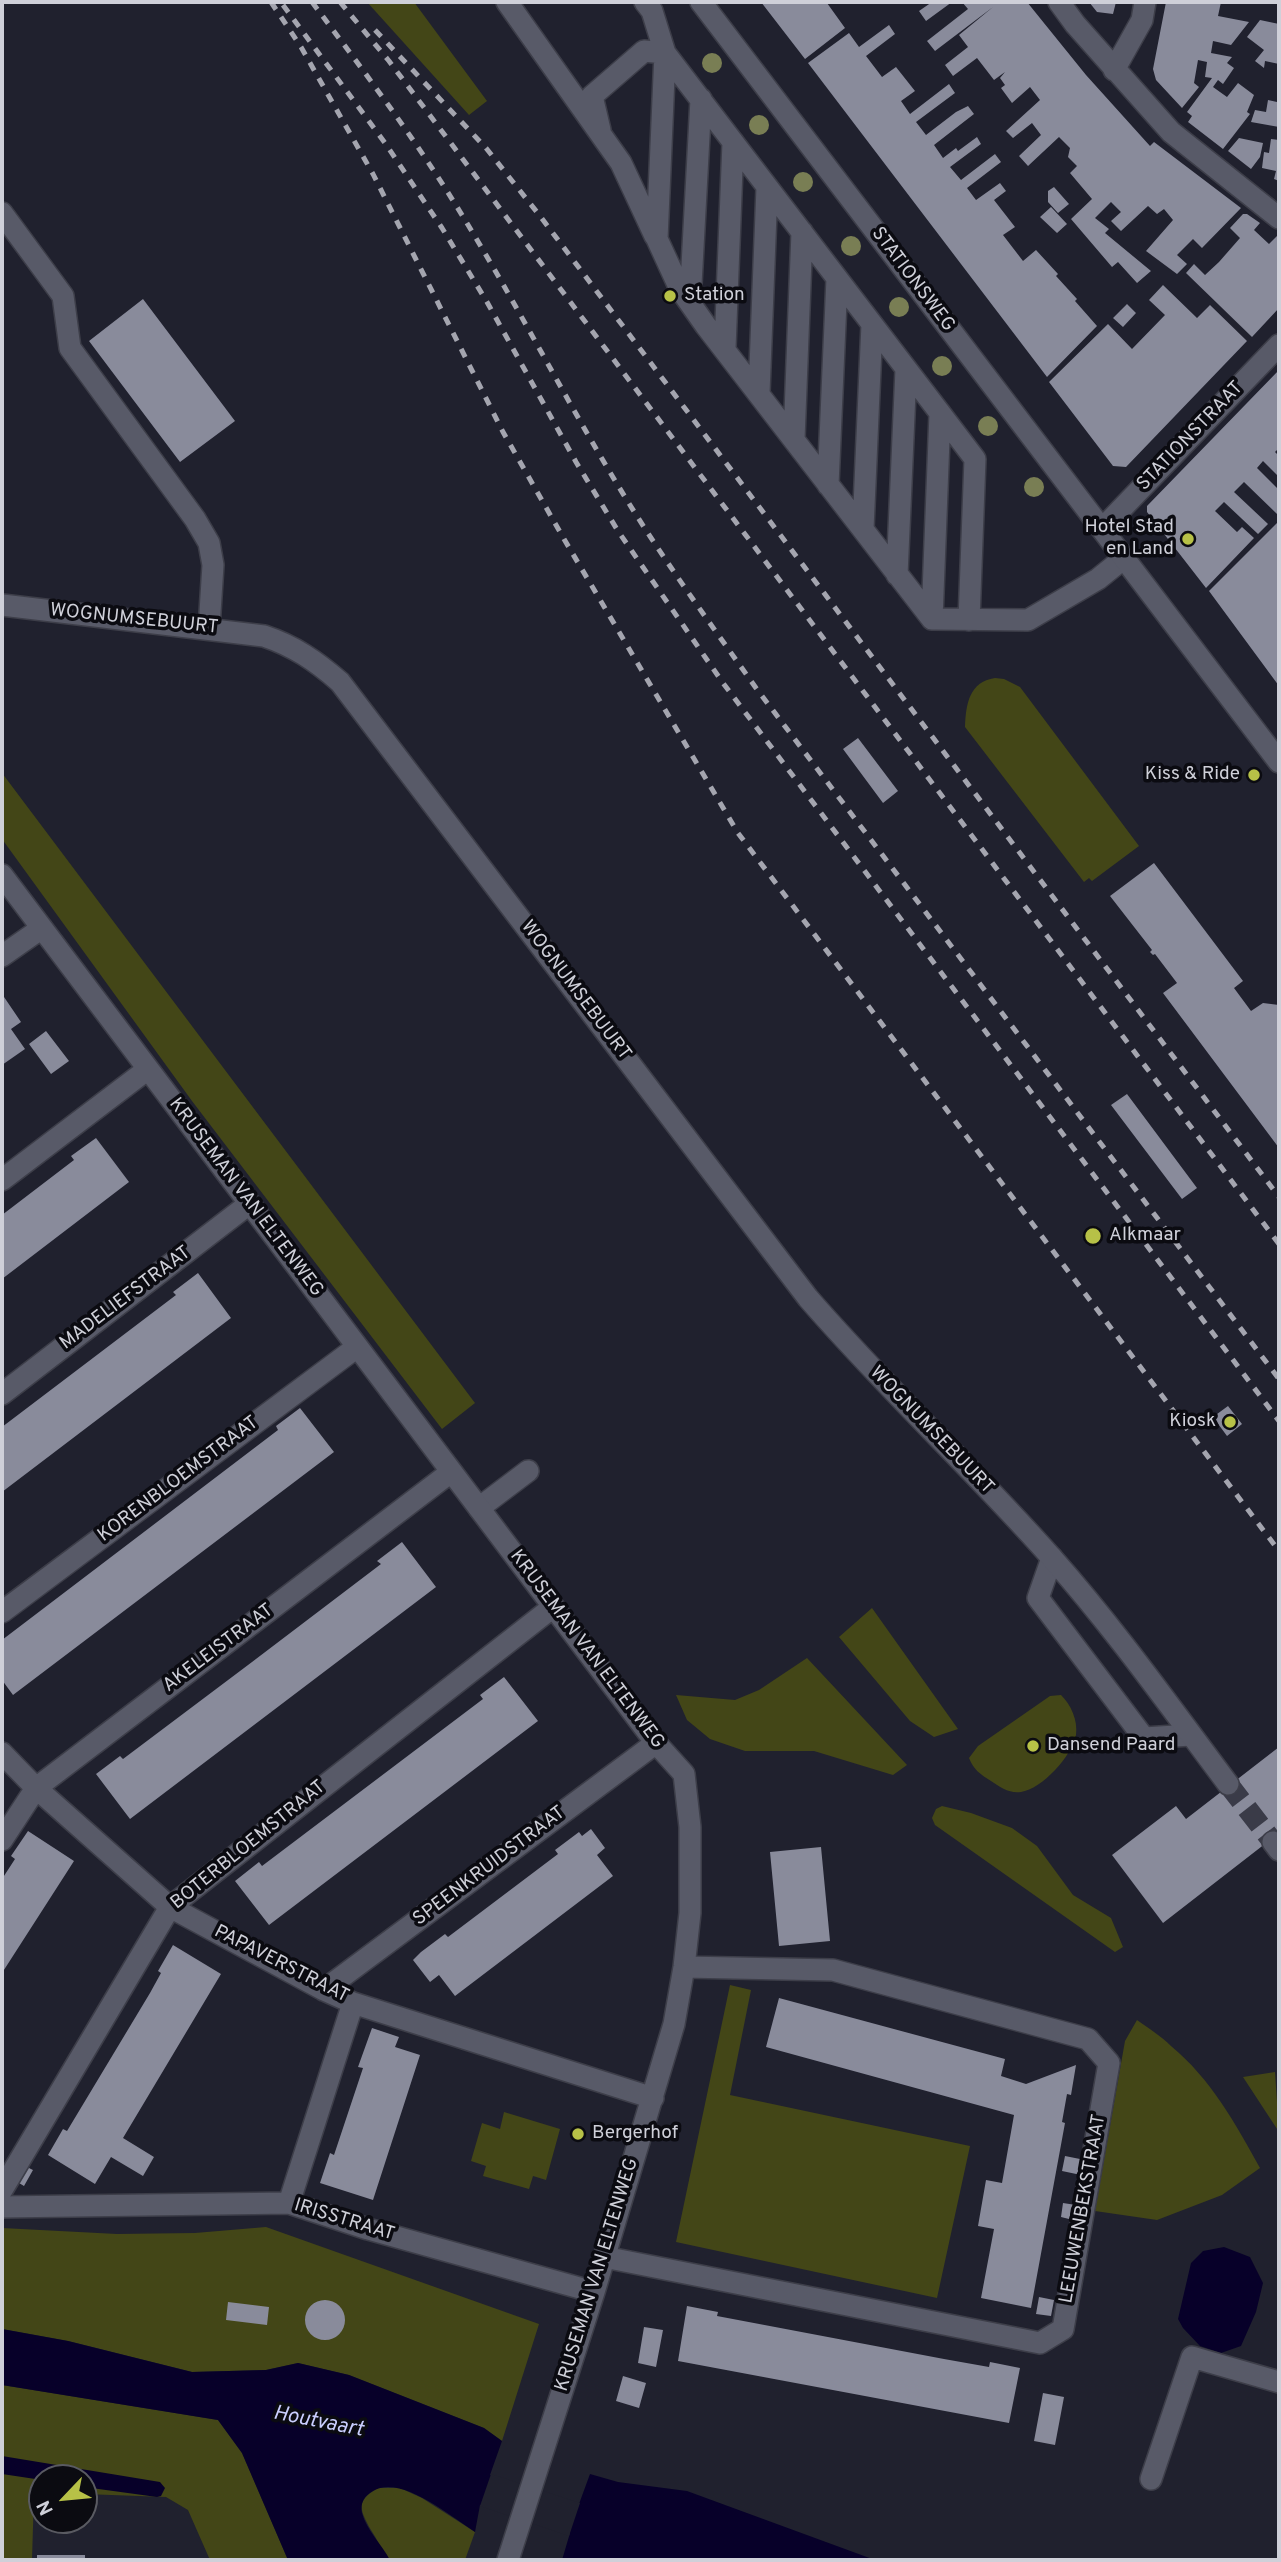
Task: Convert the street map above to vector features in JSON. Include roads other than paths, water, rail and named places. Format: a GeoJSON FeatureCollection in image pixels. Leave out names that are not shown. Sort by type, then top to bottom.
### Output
{"type":"FeatureCollection","features":[{"type":"Feature","properties":{"kind":"street"},"geometry":{"type":"LineString","coordinates":[[507,2],[621,163],[685,296],[932,619],[1028,620],[1098,579],[1124,558]]}},
{"type":"Feature","properties":{"kind":"street"},"geometry":{"type":"LineString","coordinates":[[645,2],[652,10],[665,53],[657,239]]}},
{"type":"Feature","properties":{"kind":"street","name":"STATIONSWEG"},"geometry":{"type":"LineString","coordinates":[[701,2],[1279,762]]}},
{"type":"Feature","properties":{"kind":"street"},"geometry":{"type":"LineString","coordinates":[[1059,2],[1114,70],[1171,132],[1279,218]]}},
{"type":"Feature","properties":{"kind":"street"},"geometry":{"type":"LineString","coordinates":[[1114,70],[1142,20],[1145,2]]}},
{"type":"Feature","properties":{"kind":"street"},"geometry":{"type":"LineString","coordinates":[[592,96],[644,51],[665,53],[975,460],[969,620]]}},
{"type":"Feature","properties":{"kind":"street"},"geometry":{"type":"LineString","coordinates":[[563,79],[592,96],[600,130]]}},
{"type":"Feature","properties":{"kind":"street"},"geometry":{"type":"LineString","coordinates":[[685,296],[701,99]]}},
{"type":"Feature","properties":{"kind":"street"},"geometry":{"type":"LineString","coordinates":[[725,348],[733,142]]}},
{"type":"Feature","properties":{"kind":"street"},"geometry":{"type":"LineString","coordinates":[[759,393],[767,187]]}},
{"type":"Feature","properties":{"kind":"street"},"geometry":{"type":"LineString","coordinates":[[2,213],[63,296],[70,348],[195,519],[209,543],[213,583],[209,628]]}},
{"type":"Feature","properties":{"kind":"street"},"geometry":{"type":"LineString","coordinates":[[794,439],[802,232]]}},
{"type":"Feature","properties":{"kind":"street"},"geometry":{"type":"LineString","coordinates":[[828,485],[837,278]]}},
{"type":"Feature","properties":{"kind":"street"},"geometry":{"type":"LineString","coordinates":[[863,529],[872,324]]}},
{"type":"Feature","properties":{"kind":"street","name":"STATIONSTRAAT"},"geometry":{"type":"LineString","coordinates":[[1102,530],[1279,345]]}},
{"type":"Feature","properties":{"kind":"street"},"geometry":{"type":"LineString","coordinates":[[897,575],[906,369]]}},
{"type":"Feature","properties":{"kind":"street"},"geometry":{"type":"LineString","coordinates":[[932,619],[940,413]]}},
{"type":"Feature","properties":{"kind":"street","name":"WOGNUMSEBUURT"},"geometry":{"type":"LineString","coordinates":[[2,606],[264,636],[280,641],[318,662],[340,682],[808,1298],[1052,1558],[1144,1672],[1228,1784]]}},
{"type":"Feature","properties":{"kind":"street","name":"KRUSEMAN VAN ELTENWEG"},"geometry":{"type":"LineString","coordinates":[[2,875],[656,1743],[684,1774],[691,1864],[690,1913],[674,2024],[594,2292],[508,2560]]}},
{"type":"Feature","properties":{"kind":"street"},"geometry":{"type":"LineString","coordinates":[[2,956],[42,928]]}},
{"type":"Feature","properties":{"kind":"street"},"geometry":{"type":"LineString","coordinates":[[2,1180],[148,1069]]}},
{"type":"Feature","properties":{"kind":"street","name":"MADELIEFSTRAAT"},"geometry":{"type":"LineString","coordinates":[[2,1394],[250,1204]]}},
{"type":"Feature","properties":{"kind":"street","name":"KORENBLOEMSTRAAT"},"geometry":{"type":"LineString","coordinates":[[2,1612],[357,1347]]}},
{"type":"Feature","properties":{"kind":"street"},"geometry":{"type":"LineString","coordinates":[[479,1508],[528,1471]]}},
{"type":"Feature","properties":{"kind":"street","name":"AKELEISTRAAT"},"geometry":{"type":"LineString","coordinates":[[2,1840],[36,1788],[451,1472]]}},
{"type":"Feature","properties":{"kind":"street"},"geometry":{"type":"LineString","coordinates":[[1052,1558],[1038,1598],[1144,1738],[1191,1735]]}},
{"type":"Feature","properties":{"kind":"street","name":"BOTERBLOEMSTRAAT"},"geometry":{"type":"LineString","coordinates":[[2,2190],[170,1907],[554,1607]]}},
{"type":"Feature","properties":{"kind":"street","name":"SPEENKRUIDSTRAAT"},"geometry":{"type":"LineString","coordinates":[[324,1990],[656,1743]]}},
{"type":"Feature","properties":{"kind":"street","name":"PAPAVERSTRAAT"},"geometry":{"type":"LineString","coordinates":[[2,1753],[36,1788],[170,1907],[324,1990],[352,2003],[653,2098]]}},
{"type":"Feature","properties":{"kind":"street","name":"LEEUWENBEKSTRAAT"},"geometry":{"type":"LineString","coordinates":[[604,2257],[1040,2343],[1063,2329],[1109,2063],[1087,2039],[833,1970],[684,1967]]}},
{"type":"Feature","properties":{"kind":"street"},"geometry":{"type":"LineString","coordinates":[[289,2203],[352,2003]]}},
{"type":"Feature","properties":{"kind":"street","name":"IRISSTRAAT"},"geometry":{"type":"LineString","coordinates":[[2,2207],[289,2203],[368,2229],[594,2292]]}},
{"type":"Feature","properties":{"kind":"street"},"geometry":{"type":"LineString","coordinates":[[1151,2479],[1192,2357],[1279,2382]]}},
{"type":"Feature","properties":{"kind":"water"},"geometry":{"type":"Polygon","coordinates":[[[1224,2247],[1250,2257],[1263,2283],[1256,2312],[1241,2346],[1221,2353],[1200,2346],[1178,2319],[1191,2263],[1203,2251],[1224,2247]]]}},
{"type":"Feature","properties":{"kind":"water","name":"Houtvaart"},"geometry":{"type":"Polygon","coordinates":[[[2,2329],[68,2341],[192,2372],[266,2370],[298,2363],[349,2375],[484,2428],[502,2441],[490,2475],[579,2504],[590,2474],[618,2482],[687,2491],[875,2560],[562,2560],[570,2533],[480,2505],[475,2532],[426,2500],[397,2488],[384,2487],[367,2495],[362,2509],[367,2525],[390,2560],[288,2560],[242,2453],[218,2420],[2,2385],[2,2329]]]}},
{"type":"Feature","properties":{"kind":"water"},"geometry":{"type":"Polygon","coordinates":[[[2,2456],[51,2464],[28,2464],[28,2478],[2,2474],[2,2456]]]}},
{"type":"Feature","properties":{"kind":"water"},"geometry":{"type":"Polygon","coordinates":[[[98,2472],[160,2482],[165,2488],[161,2496],[98,2489],[98,2472]]]}},
{"type":"Feature","properties":{"kind":"tunnel"},"geometry":{"type":"LineString","coordinates":[[1228,1784],[1273,1842]]}},
{"type":"Feature","properties":{"kind":"railway"},"geometry":{"type":"LineString","coordinates":[[271,2],[301,47],[373,174],[503,432],[738,833],[1279,1551]]}},
{"type":"Feature","properties":{"kind":"railway"},"geometry":{"type":"LineString","coordinates":[[312,2],[436,174],[488,258],[609,471],[694,601],[756,688],[1279,1379]]}},
{"type":"Feature","properties":{"kind":"railway"},"geometry":{"type":"LineString","coordinates":[[340,2],[389,61],[1279,1244]]}},
{"type":"Feature","properties":{"kind":"railway"},"geometry":{"type":"LineString","coordinates":[[283,5],[385,143],[442,228],[618,531],[723,683],[1279,1421]]}},
{"type":"Feature","properties":{"kind":"railway"},"geometry":{"type":"LineString","coordinates":[[375,30],[486,148],[540,216],[1279,1197]]}},
{"type":"Feature","properties":{"kind":"place","name":"Station"},"geometry":{"type":"Point","coordinates":[670,296]}},
{"type":"Feature","properties":{"kind":"place","name":"Hotel Stad en Land"},"geometry":{"type":"Point","coordinates":[1188,539]}},
{"type":"Feature","properties":{"kind":"place","name":"Kiss & Ride"},"geometry":{"type":"Point","coordinates":[1254,775]}},
{"type":"Feature","properties":{"kind":"place","name":"Alkmaar"},"geometry":{"type":"Point","coordinates":[1093,1236]}},
{"type":"Feature","properties":{"kind":"place","name":"Kiosk"},"geometry":{"type":"Point","coordinates":[1230,1422]}},
{"type":"Feature","properties":{"kind":"place","name":"Dansend Paard"},"geometry":{"type":"Point","coordinates":[1033,1746]}},
{"type":"Feature","properties":{"kind":"place","name":"Bergerhof"},"geometry":{"type":"Point","coordinates":[578,2134]}}]}
